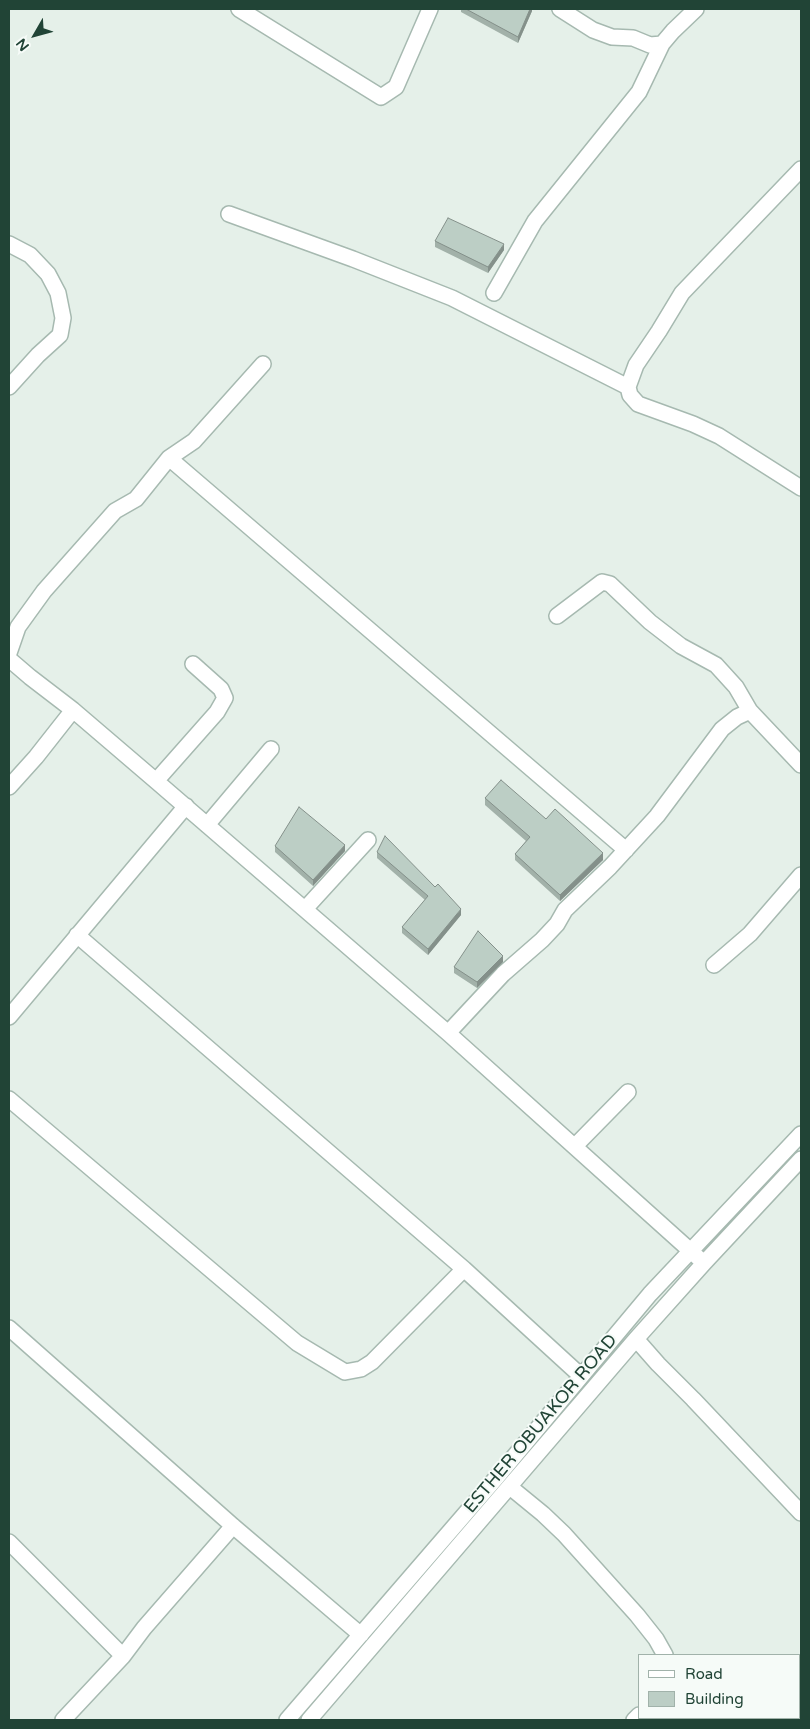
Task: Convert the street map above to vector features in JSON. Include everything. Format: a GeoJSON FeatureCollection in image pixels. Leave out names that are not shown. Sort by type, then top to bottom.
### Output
{"type":"FeatureCollection","features":[{"type":"Feature","properties":{"kind":"street"},"geometry":{"type":"LineString","coordinates":[[239,9],[381,97],[396,87],[430,9]]}},
{"type":"Feature","properties":{"kind":"street"},"geometry":{"type":"LineString","coordinates":[[560,9],[593,30],[612,37],[634,38],[650,46],[662,44]]}},
{"type":"Feature","properties":{"kind":"street"},"geometry":{"type":"LineString","coordinates":[[494,293],[535,221],[639,92],[662,44],[696,9]]}},
{"type":"Feature","properties":{"kind":"street"},"geometry":{"type":"LineString","coordinates":[[801,169],[682,293],[636,365],[628,386],[630,395],[638,404],[693,424],[719,436],[801,488]]}},
{"type":"Feature","properties":{"kind":"street"},"geometry":{"type":"LineString","coordinates":[[229,214],[353,259],[452,298],[628,386]]}},
{"type":"Feature","properties":{"kind":"street"},"geometry":{"type":"LineString","coordinates":[[9,244],[30,255],[48,274],[58,293],[63,318],[60,335],[38,355],[9,387]]}},
{"type":"Feature","properties":{"kind":"street"},"geometry":{"type":"LineString","coordinates":[[9,653],[18,627],[44,591],[116,511],[136,499],[170,458],[194,441],[262,364]]}},
{"type":"Feature","properties":{"kind":"street"},"geometry":{"type":"LineString","coordinates":[[170,458],[626,850]]}},
{"type":"Feature","properties":{"kind":"street"},"geometry":{"type":"LineString","coordinates":[[557,616],[602,582],[610,584],[650,622],[681,646],[716,665],[736,687],[750,711],[801,765]]}},
{"type":"Feature","properties":{"kind":"street"},"geometry":{"type":"LineString","coordinates":[[9,659],[73,710],[186,806],[448,1033],[704,1263]]}},
{"type":"Feature","properties":{"kind":"street"},"geometry":{"type":"LineString","coordinates":[[156,781],[217,712],[225,698],[221,689],[194,664]]}},
{"type":"Feature","properties":{"kind":"street"},"geometry":{"type":"LineString","coordinates":[[9,787],[36,757],[73,710]]}},
{"type":"Feature","properties":{"kind":"street"},"geometry":{"type":"LineString","coordinates":[[448,1033],[503,974],[527,955],[547,935],[557,924],[565,910],[658,816],[722,730],[737,717],[750,711]]}},
{"type":"Feature","properties":{"kind":"street"},"geometry":{"type":"LineString","coordinates":[[207,825],[271,749]]}},
{"type":"Feature","properties":{"kind":"street"},"geometry":{"type":"LineString","coordinates":[[9,1016],[186,806]]}},
{"type":"Feature","properties":{"kind":"street"},"geometry":{"type":"LineString","coordinates":[[305,910],[368,840]]}},
{"type":"Feature","properties":{"kind":"street"},"geometry":{"type":"LineString","coordinates":[[714,965],[750,934],[801,875]]}},
{"type":"Feature","properties":{"kind":"street"},"geometry":{"type":"LineString","coordinates":[[77,935],[464,1270],[582,1376]]}},
{"type":"Feature","properties":{"kind":"street"},"geometry":{"type":"LineString","coordinates":[[575,1146],[628,1092]]}},
{"type":"Feature","properties":{"kind":"street"},"geometry":{"type":"LineString","coordinates":[[9,1099],[297,1343],[345,1372],[361,1369],[372,1362],[464,1270]]}},
{"type":"Feature","properties":{"kind":"street","name":"ESTHER OBUAKOR ROAD"},"geometry":{"type":"LineString","coordinates":[[287,1720],[650,1294],[801,1134]]}},
{"type":"Feature","properties":{"kind":"street","name":"ESTHER OBUAKOR ROAD"},"geometry":{"type":"LineString","coordinates":[[309,1720],[636,1339],[801,1159]]}},
{"type":"Feature","properties":{"kind":"street"},"geometry":{"type":"LineString","coordinates":[[9,1328],[361,1635]]}},
{"type":"Feature","properties":{"kind":"street"},"geometry":{"type":"LineString","coordinates":[[636,1339],[801,1513]]}},
{"type":"Feature","properties":{"kind":"street"},"geometry":{"type":"LineString","coordinates":[[510,1487],[564,1534],[637,1615],[656,1639],[664,1654]]}},
{"type":"Feature","properties":{"kind":"street"},"geometry":{"type":"LineString","coordinates":[[62,1720],[123,1656],[144,1628],[234,1526]]}},
{"type":"Feature","properties":{"kind":"street"},"geometry":{"type":"LineString","coordinates":[[9,1542],[123,1656]]}},
{"type":"Feature","properties":{"kind":"building"},"geometry":{"type":"Polygon","coordinates":[[[466,9],[530,9],[518,37],[466,9]]]}},
{"type":"Feature","properties":{"kind":"building"},"geometry":{"type":"Polygon","coordinates":[[[448,218],[504,244],[488,267],[435,241],[448,218]]]}},
{"type":"Feature","properties":{"kind":"building"},"geometry":{"type":"Polygon","coordinates":[[[501,780],[546,819],[555,809],[603,853],[560,895],[515,854],[530,837],[485,798],[501,780]]]}},
{"type":"Feature","properties":{"kind":"building"},"geometry":{"type":"Polygon","coordinates":[[[299,807],[345,845],[313,880],[275,846],[299,807]]]}},
{"type":"Feature","properties":{"kind":"building"},"geometry":{"type":"Polygon","coordinates":[[[385,836],[435,887],[438,884],[461,909],[428,949],[402,927],[428,896],[377,852],[385,836]]]}},
{"type":"Feature","properties":{"kind":"building"},"geometry":{"type":"Polygon","coordinates":[[[478,931],[503,956],[477,982],[454,967],[478,931]]]}}]}
